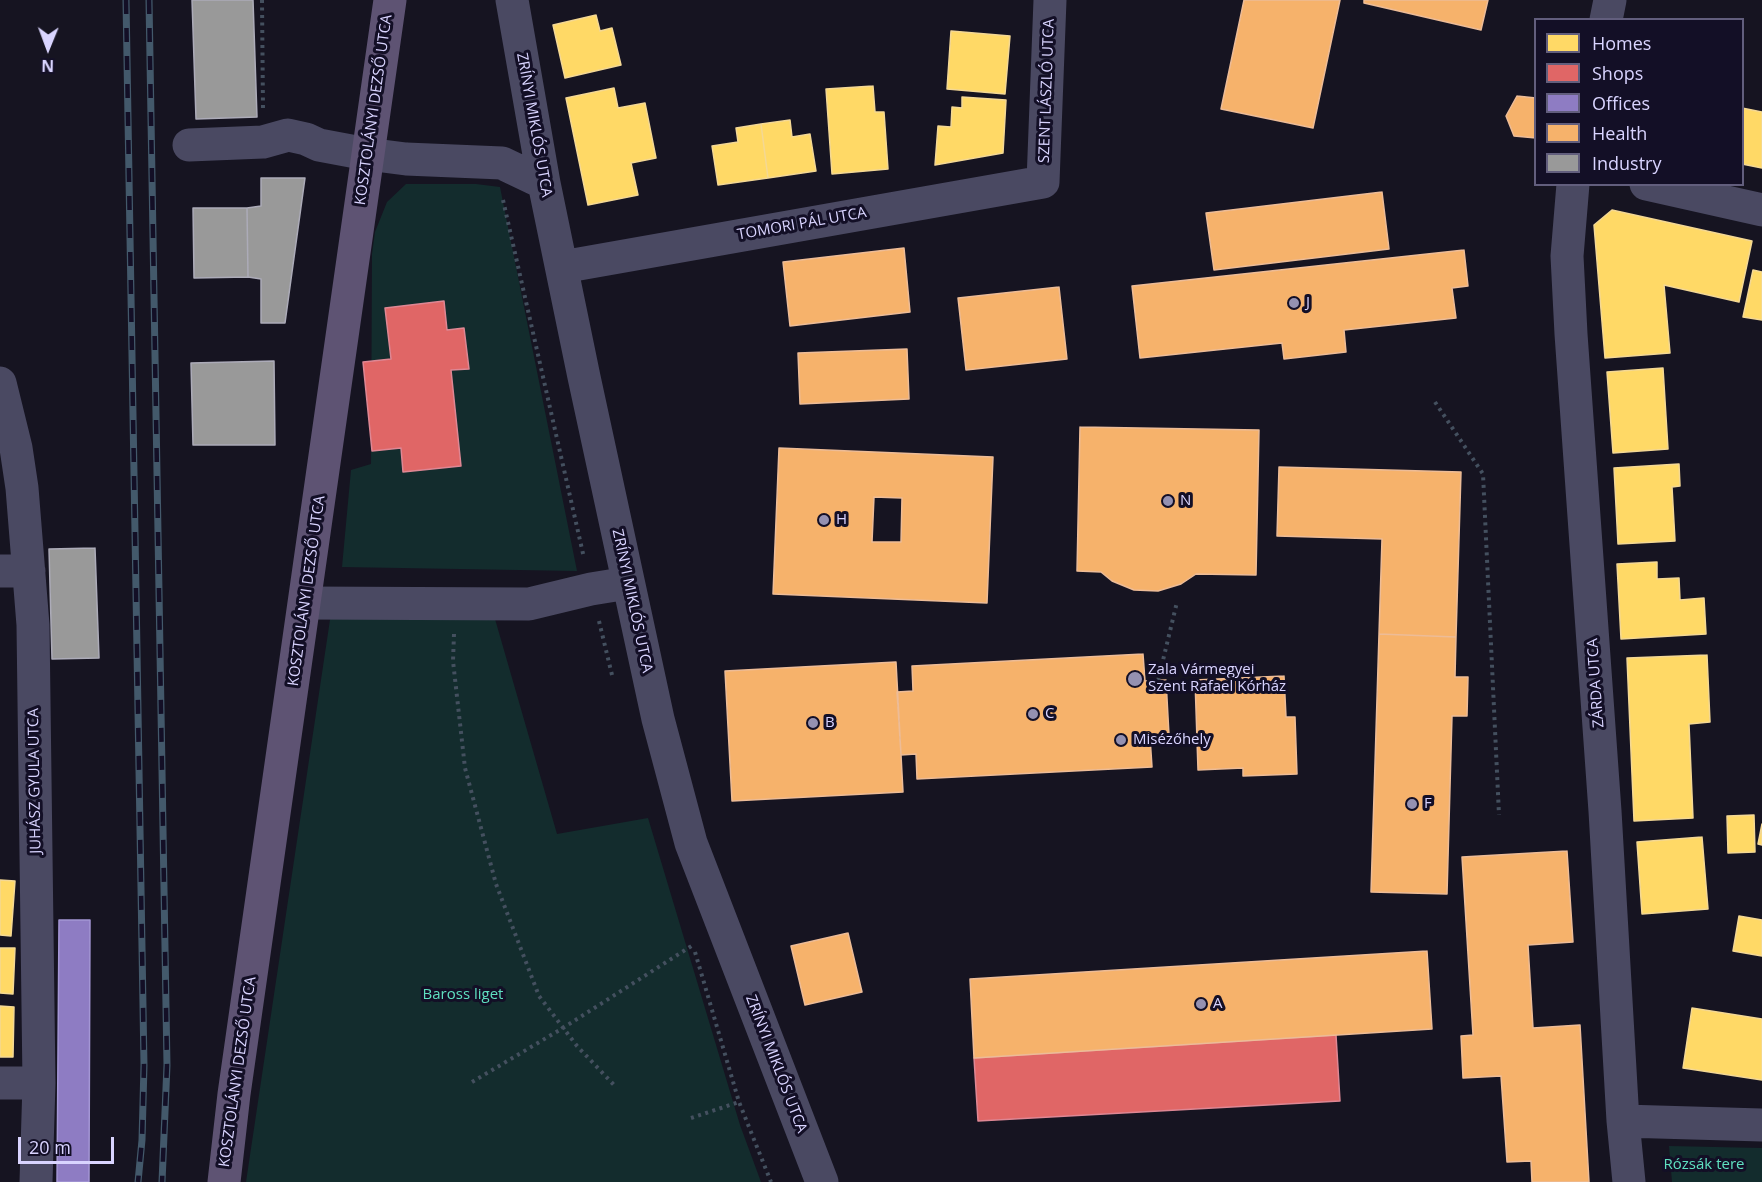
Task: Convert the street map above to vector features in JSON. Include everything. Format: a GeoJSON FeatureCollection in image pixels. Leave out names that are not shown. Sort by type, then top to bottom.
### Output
{"type":"FeatureCollection","features":[{"type":"Feature","properties":{"kind":"main road","name":"KOSZTOLÁNYI DEZSŐ UTCA"},"geometry":{"type":"LineString","coordinates":[[224,1182],[236,1083],[390,0]]}},
{"type":"Feature","properties":{"kind":"street","name":"ZRÍNYI MIKLÓS UTCA"},"geometry":{"type":"LineString","coordinates":[[512,0],[544,183],[658,719],[691,843],[819,1175]]}},
{"type":"Feature","properties":{"kind":"street","name":"SZENT LÁSZLÓ UTCA"},"geometry":{"type":"LineString","coordinates":[[1043,182],[1050,0]]}},
{"type":"Feature","properties":{"kind":"street"},"geometry":{"type":"LineString","coordinates":[[1606,18],[1610,0]]}},
{"type":"Feature","properties":{"kind":"street"},"geometry":{"type":"LineString","coordinates":[[189,145],[263,142],[288,135],[319,145],[367,154],[406,159],[502,163],[544,183]]}},
{"type":"Feature","properties":{"kind":"street","name":"TOMORI PÁL UTCA"},"geometry":{"type":"LineString","coordinates":[[562,267],[1043,182]]}},
{"type":"Feature","properties":{"kind":"street","name":"ZÁRDA UTCA"},"geometry":{"type":"LineString","coordinates":[[1574,186],[1567,256],[1571,334],[1605,811],[1623,1121],[1629,1182]]}},
{"type":"Feature","properties":{"kind":"street"},"geometry":{"type":"LineString","coordinates":[[1655,186],[1762,210]]}},
{"type":"Feature","properties":{"kind":"street","name":"JUHÁSZ GYULA UTCA"},"geometry":{"type":"LineString","coordinates":[[0,383],[16,448],[15,571],[33,625],[39,1083],[36,1182]]}},
{"type":"Feature","properties":{"kind":"street"},"geometry":{"type":"LineString","coordinates":[[305,603],[530,604],[591,588],[628,583]]}},
{"type":"Feature","properties":{"kind":"street"},"geometry":{"type":"LineString","coordinates":[[0,1083],[39,1083]]}},
{"type":"Feature","properties":{"kind":"street"},"geometry":{"type":"LineString","coordinates":[[1623,1121],[1762,1125]]}},
{"type":"Feature","properties":{"kind":"path"},"geometry":{"type":"LineString","coordinates":[[262,0],[263,142]]}},
{"type":"Feature","properties":{"kind":"path"},"geometry":{"type":"LineString","coordinates":[[1435,402],[1483,474],[1499,815]]}},
{"type":"Feature","properties":{"kind":"path"},"geometry":{"type":"LineString","coordinates":[[1158,681],[1177,602]]}},
{"type":"Feature","properties":{"kind":"path"},"geometry":{"type":"LineString","coordinates":[[455,605],[453,661],[465,768],[496,884],[539,996],[577,1046],[614,1086]]}},
{"type":"Feature","properties":{"kind":"path"},"geometry":{"type":"LineString","coordinates":[[472,1082],[563,1028],[693,945]]}},
{"type":"Feature","properties":{"kind":"path"},"geometry":{"type":"LineString","coordinates":[[691,1118],[739,1102]]}},
{"type":"Feature","properties":{"kind":"green space"},"geometry":{"type":"Polygon","coordinates":[[[406,184],[476,184],[500,187],[577,571],[342,567],[351,470],[371,464],[372,254],[375,232],[387,202],[406,184]]]}},
{"type":"Feature","properties":{"kind":"green space","name":"Baross liget"},"geometry":{"type":"Polygon","coordinates":[[[331,613],[495,619],[557,834],[648,818],[740,1125],[761,1182],[246,1182],[331,613]]]}},
{"type":"Feature","properties":{"kind":"green space","name":"Rózsák tere"},"geometry":{"type":"Polygon","coordinates":[[[1669,1146],[1762,1148],[1762,1182],[1672,1182],[1669,1146]]]}},
{"type":"Feature","properties":{"kind":"building: Homes"},"geometry":{"type":"Polygon","coordinates":[[[596,15],[600,31],[612,28],[621,65],[565,78],[553,25],[596,15]]]}},
{"type":"Feature","properties":{"kind":"building: Homes"},"geometry":{"type":"Polygon","coordinates":[[[951,31],[1010,36],[1005,94],[947,89],[951,31]]]}},
{"type":"Feature","properties":{"kind":"building: Homes"},"geometry":{"type":"Polygon","coordinates":[[[873,86],[875,112],[884,112],[888,169],[832,174],[826,89],[873,86]]]}},
{"type":"Feature","properties":{"kind":"building: Homes"},"geometry":{"type":"Polygon","coordinates":[[[614,88],[618,108],[645,103],[656,158],[631,163],[638,195],[588,205],[566,98],[614,88]]]}},
{"type":"Feature","properties":{"kind":"building: Homes"},"geometry":{"type":"Polygon","coordinates":[[[962,97],[1006,100],[1003,153],[935,165],[938,126],[951,127],[952,107],[962,108],[962,97]]]}},
{"type":"Feature","properties":{"kind":"building: Homes"},"geometry":{"type":"Polygon","coordinates":[[[1744,108],[1762,112],[1762,168],[1744,164],[1744,108]]]}},
{"type":"Feature","properties":{"kind":"building: Homes"},"geometry":{"type":"Polygon","coordinates":[[[790,120],[792,137],[810,134],[816,171],[768,178],[761,124],[790,120]]]}},
{"type":"Feature","properties":{"kind":"building: Homes"},"geometry":{"type":"Polygon","coordinates":[[[761,124],[768,178],[718,185],[712,146],[738,142],[736,128],[761,124]]]}},
{"type":"Feature","properties":{"kind":"building: Homes"},"geometry":{"type":"Polygon","coordinates":[[[1612,210],[1752,241],[1739,302],[1664,285],[1670,353],[1605,358],[1594,225],[1612,210]]]}},
{"type":"Feature","properties":{"kind":"building: Homes"},"geometry":{"type":"Polygon","coordinates":[[[1753,270],[1762,272],[1762,320],[1743,317],[1753,270]]]}},
{"type":"Feature","properties":{"kind":"building: Homes"},"geometry":{"type":"Polygon","coordinates":[[[1663,368],[1668,449],[1613,453],[1607,372],[1663,368]]]}},
{"type":"Feature","properties":{"kind":"building: Homes"},"geometry":{"type":"Polygon","coordinates":[[[1679,464],[1680,486],[1672,487],[1675,541],[1618,544],[1614,468],[1679,464]]]}},
{"type":"Feature","properties":{"kind":"building: Homes"},"geometry":{"type":"Polygon","coordinates":[[[1657,562],[1657,579],[1679,578],[1680,600],[1704,598],[1706,634],[1621,639],[1617,564],[1657,562]]]}},
{"type":"Feature","properties":{"kind":"building: Homes"},"geometry":{"type":"Polygon","coordinates":[[[1707,655],[1710,722],[1689,724],[1693,818],[1634,821],[1627,658],[1707,655]]]}},
{"type":"Feature","properties":{"kind":"building: Homes"},"geometry":{"type":"Polygon","coordinates":[[[1754,815],[1755,852],[1728,853],[1727,816],[1754,815]]]}},
{"type":"Feature","properties":{"kind":"building: Homes"},"geometry":{"type":"Polygon","coordinates":[[[1762,824],[1762,845],[1758,844],[1762,824]]]}},
{"type":"Feature","properties":{"kind":"building: Homes"},"geometry":{"type":"Polygon","coordinates":[[[1702,837],[1708,909],[1642,914],[1637,842],[1702,837]]]}},
{"type":"Feature","properties":{"kind":"building: Homes"},"geometry":{"type":"Polygon","coordinates":[[[0,880],[15,881],[11,936],[0,935],[0,880]]]}},
{"type":"Feature","properties":{"kind":"building: Homes"},"geometry":{"type":"Polygon","coordinates":[[[1739,916],[1762,920],[1762,956],[1733,951],[1739,916]]]}},
{"type":"Feature","properties":{"kind":"building: Homes"},"geometry":{"type":"Polygon","coordinates":[[[0,948],[15,948],[13,994],[0,993],[0,948]]]}},
{"type":"Feature","properties":{"kind":"building: Homes"},"geometry":{"type":"Polygon","coordinates":[[[0,1006],[14,1007],[13,1057],[0,1057],[0,1006]]]}},
{"type":"Feature","properties":{"kind":"building: Homes"},"geometry":{"type":"Polygon","coordinates":[[[1692,1008],[1762,1019],[1762,1080],[1683,1068],[1692,1008]]]}},
{"type":"Feature","properties":{"kind":"building: Shops"},"geometry":{"type":"Polygon","coordinates":[[[444,301],[447,330],[464,328],[469,369],[451,370],[461,466],[403,472],[401,448],[372,451],[363,362],[391,359],[385,308],[444,301]]]}},
{"type":"Feature","properties":{"kind":"building: Shops"},"geometry":{"type":"Polygon","coordinates":[[[1336,1035],[1340,1101],[978,1121],[974,1058],[1336,1035]]]}},
{"type":"Feature","properties":{"kind":"building: Offices"},"geometry":{"type":"Polygon","coordinates":[[[59,920],[90,920],[89,1182],[57,1182],[59,920]]]}},
{"type":"Feature","properties":{"kind":"building: Health"},"geometry":{"type":"Polygon","coordinates":[[[1244,0],[1340,0],[1313,128],[1221,109],[1244,0]]]}},
{"type":"Feature","properties":{"kind":"building: Health"},"geometry":{"type":"Polygon","coordinates":[[[1364,0],[1488,0],[1481,30],[1364,3],[1364,0]]]}},
{"type":"Feature","properties":{"kind":"building: Health"},"geometry":{"type":"Polygon","coordinates":[[[1517,96],[1534,98],[1534,138],[1514,136],[1506,116],[1517,96]]]}},
{"type":"Feature","properties":{"kind":"building: Health"},"geometry":{"type":"Polygon","coordinates":[[[1382,192],[1389,249],[1214,270],[1206,213],[1382,192]]]}},
{"type":"Feature","properties":{"kind":"building: Health"},"geometry":{"type":"Polygon","coordinates":[[[904,248],[910,312],[790,326],[783,262],[904,248]]]}},
{"type":"Feature","properties":{"kind":"building: Health","name":"J"},"geometry":{"type":"Polygon","coordinates":[[[1464,250],[1468,286],[1452,288],[1456,318],[1344,330],[1346,352],[1284,359],[1282,343],[1140,358],[1132,286],[1464,250]]]}},
{"type":"Feature","properties":{"kind":"building: Health"},"geometry":{"type":"Polygon","coordinates":[[[1059,287],[1067,359],[966,370],[958,298],[1059,287]]]}},
{"type":"Feature","properties":{"kind":"building: Health"},"geometry":{"type":"Polygon","coordinates":[[[907,349],[909,399],[800,404],[798,353],[907,349]]]}},
{"type":"Feature","properties":{"kind":"building: Health","name":"N"},"geometry":{"type":"Polygon","coordinates":[[[1080,427],[1259,430],[1256,575],[1196,574],[1181,584],[1158,591],[1134,590],[1112,581],[1101,572],[1077,571],[1080,427]]]}},
{"type":"Feature","properties":{"kind":"building: Health","name":"H"},"geometry":{"type":"Polygon","coordinates":[[[779,448],[993,457],[987,603],[773,594],[779,448]],[[874,497],[872,542],[901,542],[902,498],[874,497]]]}},
{"type":"Feature","properties":{"kind":"building: Health"},"geometry":{"type":"Polygon","coordinates":[[[1279,467],[1461,472],[1456,637],[1379,634],[1382,539],[1277,536],[1279,467]]]}},
{"type":"Feature","properties":{"kind":"building: Health","name":"F"},"geometry":{"type":"Polygon","coordinates":[[[1379,634],[1456,637],[1455,677],[1468,677],[1467,716],[1452,716],[1447,894],[1371,892],[1379,634]]]}},
{"type":"Feature","properties":{"kind":"building: Health","name":"C"},"geometry":{"type":"Polygon","coordinates":[[[1143,654],[1145,681],[1166,680],[1169,735],[1150,737],[1152,767],[917,779],[916,754],[901,755],[897,692],[913,691],[912,666],[1143,654]]]}},
{"type":"Feature","properties":{"kind":"building: Health","name":"B"},"geometry":{"type":"Polygon","coordinates":[[[896,662],[903,792],[732,801],[725,671],[896,662]]]}},
{"type":"Feature","properties":{"kind":"building: Health"},"geometry":{"type":"Polygon","coordinates":[[[1284,676],[1286,717],[1295,717],[1297,774],[1243,776],[1243,768],[1198,770],[1195,680],[1284,676]]]}},
{"type":"Feature","properties":{"kind":"building: Health"},"geometry":{"type":"Polygon","coordinates":[[[1567,851],[1573,942],[1528,945],[1533,1028],[1580,1025],[1589,1182],[1532,1182],[1531,1161],[1507,1162],[1501,1076],[1463,1078],[1461,1036],[1473,1035],[1462,857],[1567,851]]]}},
{"type":"Feature","properties":{"kind":"building: Health"},"geometry":{"type":"Polygon","coordinates":[[[848,933],[862,992],[805,1005],[791,946],[848,933]]]}},
{"type":"Feature","properties":{"kind":"building: Health","name":"A"},"geometry":{"type":"Polygon","coordinates":[[[1427,951],[1432,1029],[974,1058],[970,979],[1427,951]]]}},
{"type":"Feature","properties":{"kind":"building: Industry"},"geometry":{"type":"Polygon","coordinates":[[[192,0],[253,0],[257,117],[196,119],[192,0]]]}},
{"type":"Feature","properties":{"kind":"building: Industry"},"geometry":{"type":"Polygon","coordinates":[[[261,178],[305,178],[285,323],[261,323],[261,279],[248,277],[247,208],[261,206],[261,178]]]}},
{"type":"Feature","properties":{"kind":"building: Industry"},"geometry":{"type":"Polygon","coordinates":[[[193,208],[247,208],[248,277],[194,278],[193,208]]]}},
{"type":"Feature","properties":{"kind":"building: Industry"},"geometry":{"type":"Polygon","coordinates":[[[274,361],[275,445],[193,445],[191,363],[274,361]]]}},
{"type":"Feature","properties":{"kind":"building: Industry"},"geometry":{"type":"Polygon","coordinates":[[[95,548],[99,658],[52,659],[49,549],[95,548]]]}},
{"type":"Feature","properties":{"kind":"railway"},"geometry":{"type":"LineString","coordinates":[[126,0],[144,1065],[142,1140],[138,1182]]}},
{"type":"Feature","properties":{"kind":"railway"},"geometry":{"type":"LineString","coordinates":[[149,0],[167,1065],[162,1182]]}},
{"type":"Feature","properties":{"kind":"place","name":"J"},"geometry":{"type":"Point","coordinates":[1294,303]}},
{"type":"Feature","properties":{"kind":"place","name":"N"},"geometry":{"type":"Point","coordinates":[1168,501]}},
{"type":"Feature","properties":{"kind":"place","name":"H"},"geometry":{"type":"Point","coordinates":[824,520]}},
{"type":"Feature","properties":{"kind":"place","name":"Zala Vármegyei Szent Rafael Kórház"},"geometry":{"type":"Point","coordinates":[1135,679]}},
{"type":"Feature","properties":{"kind":"place","name":"C"},"geometry":{"type":"Point","coordinates":[1033,714]}},
{"type":"Feature","properties":{"kind":"place","name":"B"},"geometry":{"type":"Point","coordinates":[813,723]}},
{"type":"Feature","properties":{"kind":"place","name":"Misézőhely"},"geometry":{"type":"Point","coordinates":[1121,740]}},
{"type":"Feature","properties":{"kind":"place","name":"F"},"geometry":{"type":"Point","coordinates":[1412,804]}},
{"type":"Feature","properties":{"kind":"place","name":"A"},"geometry":{"type":"Point","coordinates":[1201,1004]}}]}
